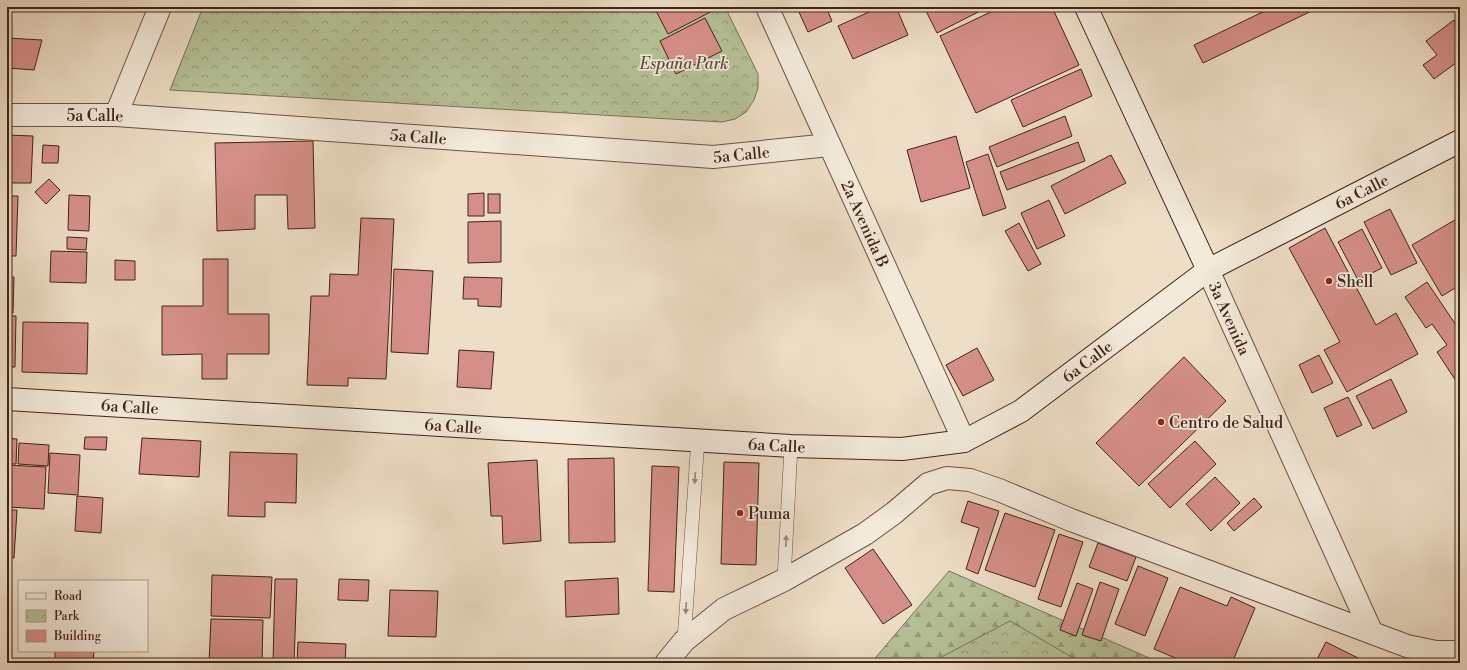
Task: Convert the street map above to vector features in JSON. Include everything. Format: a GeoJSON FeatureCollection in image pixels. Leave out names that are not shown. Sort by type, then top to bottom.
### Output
{"type":"FeatureCollection","features":[{"type":"Feature","properties":{"kind":"street"},"geometry":{"type":"LineString","coordinates":[[116,115],[160,7]]}},
{"type":"Feature","properties":{"kind":"street","name":"2a Avenida B"},"geometry":{"type":"LineString","coordinates":[[766,7],[964,441]]}},
{"type":"Feature","properties":{"kind":"street","name":"3a Avenida"},"geometry":{"type":"LineString","coordinates":[[1086,7],[1208,270],[1371,631]]}},
{"type":"Feature","properties":{"kind":"street","name":"5a Calle"},"geometry":{"type":"LineString","coordinates":[[7,115],[116,115],[713,157],[829,145]]}},
{"type":"Feature","properties":{"kind":"street","name":"6a Calle"},"geometry":{"type":"LineString","coordinates":[[7,399],[791,446],[902,449],[964,441],[1021,411],[1208,270],[1460,141]]}},
{"type":"Feature","properties":{"kind":"street"},"geometry":{"type":"LineString","coordinates":[[666,663],[684,641],[724,609],[784,580],[865,534],[894,513],[928,484],[947,478],[970,480],[998,490],[1071,520],[1371,631],[1407,646],[1436,652],[1460,652]]}},
{"type":"Feature","properties":{"kind":"lane"},"geometry":{"type":"LineString","coordinates":[[684,641],[698,440]]}},
{"type":"Feature","properties":{"kind":"lane"},"geometry":{"type":"LineString","coordinates":[[784,580],[791,446]]}},
{"type":"Feature","properties":{"kind":"green space","name":"España Park"},"geometry":{"type":"Polygon","coordinates":[[[203,7],[725,7],[758,74],[758,88],[754,100],[746,112],[735,119],[722,122],[170,90],[203,7]]]}},
{"type":"Feature","properties":{"kind":"green space"},"geometry":{"type":"Polygon","coordinates":[[[949,571],[1161,663],[871,663],[949,571]]]}},
{"type":"Feature","properties":{"kind":"green space"},"geometry":{"type":"Polygon","coordinates":[[[1010,621],[1082,663],[930,663],[1010,621]]]}},
{"type":"Feature","properties":{"kind":"building"},"geometry":{"type":"Polygon","coordinates":[[[654,7],[720,7],[668,34],[654,7]]]}},
{"type":"Feature","properties":{"kind":"building"},"geometry":{"type":"Polygon","coordinates":[[[804,7],[826,7],[832,21],[808,32],[798,10],[804,7]]]}},
{"type":"Feature","properties":{"kind":"building"},"geometry":{"type":"Polygon","coordinates":[[[880,7],[896,7],[908,35],[853,59],[838,26],[880,7]]]}},
{"type":"Feature","properties":{"kind":"building"},"geometry":{"type":"Polygon","coordinates":[[[924,7],[985,7],[986,8],[937,33],[924,7]]]}},
{"type":"Feature","properties":{"kind":"building"},"geometry":{"type":"Polygon","coordinates":[[[994,7],[1052,7],[1079,65],[976,113],[940,36],[995,10],[994,7]]]}},
{"type":"Feature","properties":{"kind":"building"},"geometry":{"type":"Polygon","coordinates":[[[1273,7],[1320,7],[1203,63],[1194,45],[1273,7]]]}},
{"type":"Feature","properties":{"kind":"building"},"geometry":{"type":"Polygon","coordinates":[[[705,18],[722,51],[676,74],[660,41],[705,18]]]}},
{"type":"Feature","properties":{"kind":"building"},"geometry":{"type":"Polygon","coordinates":[[[1454,20],[1460,28],[1460,60],[1434,79],[1423,65],[1437,55],[1426,41],[1454,20]]]}},
{"type":"Feature","properties":{"kind":"building"},"geometry":{"type":"Polygon","coordinates":[[[7,38],[42,40],[34,70],[7,68],[7,38]]]}},
{"type":"Feature","properties":{"kind":"building"},"geometry":{"type":"Polygon","coordinates":[[[1081,69],[1092,96],[1023,127],[1011,100],[1081,69]]]}},
{"type":"Feature","properties":{"kind":"building"},"geometry":{"type":"Polygon","coordinates":[[[1065,116],[1072,136],[997,167],[989,147],[1065,116]]]}},
{"type":"Feature","properties":{"kind":"building"},"geometry":{"type":"Polygon","coordinates":[[[7,135],[33,136],[31,183],[7,183],[7,135]]]}},
{"type":"Feature","properties":{"kind":"building"},"geometry":{"type":"Polygon","coordinates":[[[956,136],[970,188],[921,202],[907,150],[956,136]]]}},
{"type":"Feature","properties":{"kind":"building"},"geometry":{"type":"Polygon","coordinates":[[[313,141],[315,228],[288,229],[287,195],[255,195],[255,229],[217,231],[215,143],[313,141]]]}},
{"type":"Feature","properties":{"kind":"building"},"geometry":{"type":"Polygon","coordinates":[[[1078,142],[1085,161],[1007,190],[1000,172],[1078,142]]]}},
{"type":"Feature","properties":{"kind":"building"},"geometry":{"type":"Polygon","coordinates":[[[43,145],[59,146],[58,163],[42,163],[43,145]]]}},
{"type":"Feature","properties":{"kind":"building"},"geometry":{"type":"Polygon","coordinates":[[[988,154],[1006,208],[983,216],[966,162],[988,154]]]}},
{"type":"Feature","properties":{"kind":"building"},"geometry":{"type":"Polygon","coordinates":[[[1111,155],[1126,183],[1065,214],[1051,186],[1111,155]]]}},
{"type":"Feature","properties":{"kind":"building"},"geometry":{"type":"Polygon","coordinates":[[[49,179],[60,190],[46,204],[35,192],[49,179]]]}},
{"type":"Feature","properties":{"kind":"building"},"geometry":{"type":"Polygon","coordinates":[[[484,193],[484,216],[468,216],[468,194],[484,193]]]}},
{"type":"Feature","properties":{"kind":"building"},"geometry":{"type":"Polygon","coordinates":[[[488,194],[500,194],[500,213],[488,213],[488,194]]]}},
{"type":"Feature","properties":{"kind":"building"},"geometry":{"type":"Polygon","coordinates":[[[69,195],[90,196],[89,231],[68,230],[69,195]]]}},
{"type":"Feature","properties":{"kind":"building"},"geometry":{"type":"Polygon","coordinates":[[[7,196],[18,196],[16,256],[7,256],[7,196]]]}},
{"type":"Feature","properties":{"kind":"building"},"geometry":{"type":"Polygon","coordinates":[[[1049,200],[1065,236],[1037,249],[1021,213],[1049,200]]]}},
{"type":"Feature","properties":{"kind":"building"},"geometry":{"type":"Polygon","coordinates":[[[1390,209],[1417,263],[1391,275],[1364,222],[1390,209]]]}},
{"type":"Feature","properties":{"kind":"building"},"geometry":{"type":"Polygon","coordinates":[[[1460,217],[1460,285],[1442,296],[1412,245],[1460,217]]]}},
{"type":"Feature","properties":{"kind":"building"},"geometry":{"type":"Polygon","coordinates":[[[361,218],[394,219],[386,379],[348,378],[348,386],[307,385],[311,296],[329,296],[330,274],[358,275],[361,218]]]}},
{"type":"Feature","properties":{"kind":"building"},"geometry":{"type":"Polygon","coordinates":[[[501,221],[501,262],[468,263],[468,222],[501,221]]]}},
{"type":"Feature","properties":{"kind":"building"},"geometry":{"type":"Polygon","coordinates":[[[1019,223],[1041,264],[1028,271],[1005,231],[1019,223]]]}},
{"type":"Feature","properties":{"kind":"building","name":"Shell"},"geometry":{"type":"Polygon","coordinates":[[[1325,228],[1376,325],[1396,313],[1418,354],[1347,392],[1324,350],[1340,342],[1289,248],[1325,228]]]}},
{"type":"Feature","properties":{"kind":"building"},"geometry":{"type":"Polygon","coordinates":[[[1362,229],[1382,268],[1358,280],[1338,242],[1362,229]]]}},
{"type":"Feature","properties":{"kind":"building"},"geometry":{"type":"Polygon","coordinates":[[[67,237],[87,238],[86,250],[67,249],[67,237]]]}},
{"type":"Feature","properties":{"kind":"building"},"geometry":{"type":"Polygon","coordinates":[[[51,251],[87,252],[86,283],[50,282],[51,251]]]}},
{"type":"Feature","properties":{"kind":"building"},"geometry":{"type":"Polygon","coordinates":[[[203,259],[228,259],[228,314],[269,314],[269,354],[227,354],[227,379],[202,379],[202,354],[162,355],[162,306],[203,306],[203,259]]]}},
{"type":"Feature","properties":{"kind":"building"},"geometry":{"type":"Polygon","coordinates":[[[115,260],[135,261],[135,280],[115,280],[115,260]]]}},
{"type":"Feature","properties":{"kind":"building"},"geometry":{"type":"Polygon","coordinates":[[[394,269],[433,271],[428,354],[391,352],[394,269]]]}},
{"type":"Feature","properties":{"kind":"building"},"geometry":{"type":"Polygon","coordinates":[[[7,277],[14,277],[13,313],[7,312],[7,277]]]}},
{"type":"Feature","properties":{"kind":"building"},"geometry":{"type":"Polygon","coordinates":[[[464,277],[502,278],[501,307],[478,306],[478,299],[463,299],[464,277]]]}},
{"type":"Feature","properties":{"kind":"building"},"geometry":{"type":"Polygon","coordinates":[[[1427,282],[1460,331],[1460,383],[1458,384],[1437,352],[1447,345],[1432,324],[1426,328],[1405,297],[1427,282]]]}},
{"type":"Feature","properties":{"kind":"building"},"geometry":{"type":"Polygon","coordinates":[[[7,316],[16,316],[15,367],[7,367],[7,316]]]}},
{"type":"Feature","properties":{"kind":"building"},"geometry":{"type":"Polygon","coordinates":[[[23,322],[88,323],[87,374],[22,372],[23,322]]]}},
{"type":"Feature","properties":{"kind":"building"},"geometry":{"type":"Polygon","coordinates":[[[977,348],[994,380],[963,396],[946,365],[977,348]]]}},
{"type":"Feature","properties":{"kind":"building"},"geometry":{"type":"Polygon","coordinates":[[[459,350],[494,352],[491,389],[457,387],[459,350]]]}},
{"type":"Feature","properties":{"kind":"building"},"geometry":{"type":"Polygon","coordinates":[[[1319,355],[1333,383],[1312,393],[1299,365],[1319,355]]]}},
{"type":"Feature","properties":{"kind":"building","name":"Centro de Salud"},"geometry":{"type":"Polygon","coordinates":[[[1184,357],[1226,401],[1139,486],[1096,443],[1184,357]]]}},
{"type":"Feature","properties":{"kind":"building"},"geometry":{"type":"Polygon","coordinates":[[[1391,379],[1407,412],[1373,429],[1356,396],[1391,379]]]}},
{"type":"Feature","properties":{"kind":"building"},"geometry":{"type":"Polygon","coordinates":[[[1348,397],[1362,425],[1337,437],[1324,408],[1348,397]]]}},
{"type":"Feature","properties":{"kind":"building"},"geometry":{"type":"Polygon","coordinates":[[[85,437],[107,437],[106,450],[84,449],[85,437]]]}},
{"type":"Feature","properties":{"kind":"building"},"geometry":{"type":"Polygon","coordinates":[[[7,438],[17,439],[16,464],[7,464],[7,438]]]}},
{"type":"Feature","properties":{"kind":"building"},"geometry":{"type":"Polygon","coordinates":[[[142,438],[201,441],[199,477],[139,474],[142,438]]]}},
{"type":"Feature","properties":{"kind":"building"},"geometry":{"type":"Polygon","coordinates":[[[1195,441],[1216,464],[1170,508],[1148,484],[1195,441]]]}},
{"type":"Feature","properties":{"kind":"building"},"geometry":{"type":"Polygon","coordinates":[[[19,443],[49,445],[48,466],[18,464],[19,443]]]}},
{"type":"Feature","properties":{"kind":"building"},"geometry":{"type":"Polygon","coordinates":[[[230,452],[297,454],[296,503],[265,502],[265,517],[228,516],[230,452]]]}},
{"type":"Feature","properties":{"kind":"building"},"geometry":{"type":"Polygon","coordinates":[[[50,453],[80,455],[78,495],[48,493],[50,453]]]}},
{"type":"Feature","properties":{"kind":"building"},"geometry":{"type":"Polygon","coordinates":[[[614,458],[615,542],[569,543],[568,459],[614,458]]]}},
{"type":"Feature","properties":{"kind":"building"},"geometry":{"type":"Polygon","coordinates":[[[537,460],[541,541],[503,544],[502,516],[491,516],[488,463],[537,460]]]}},
{"type":"Feature","properties":{"kind":"building","name":"Puma"},"geometry":{"type":"Polygon","coordinates":[[[724,462],[759,463],[756,565],[721,564],[724,462]]]}},
{"type":"Feature","properties":{"kind":"building"},"geometry":{"type":"Polygon","coordinates":[[[7,465],[46,467],[44,509],[7,507],[7,465]]]}},
{"type":"Feature","properties":{"kind":"building"},"geometry":{"type":"Polygon","coordinates":[[[652,466],[679,467],[674,592],[648,591],[652,466]]]}},
{"type":"Feature","properties":{"kind":"building"},"geometry":{"type":"Polygon","coordinates":[[[1215,477],[1240,503],[1211,531],[1186,504],[1215,477]]]}},
{"type":"Feature","properties":{"kind":"building"},"geometry":{"type":"Polygon","coordinates":[[[77,496],[103,498],[101,533],[75,531],[77,496]]]}},
{"type":"Feature","properties":{"kind":"building"},"geometry":{"type":"Polygon","coordinates":[[[1254,498],[1262,507],[1234,531],[1227,523],[1254,498]]]}},
{"type":"Feature","properties":{"kind":"building"},"geometry":{"type":"Polygon","coordinates":[[[968,501],[999,511],[978,574],[966,569],[979,528],[961,522],[968,501]]]}},
{"type":"Feature","properties":{"kind":"building"},"geometry":{"type":"Polygon","coordinates":[[[7,510],[17,510],[14,558],[7,557],[7,510]]]}},
{"type":"Feature","properties":{"kind":"building"},"geometry":{"type":"Polygon","coordinates":[[[1005,513],[1055,530],[1035,587],[985,570],[1005,513]]]}},
{"type":"Feature","properties":{"kind":"building"},"geometry":{"type":"Polygon","coordinates":[[[1059,534],[1083,542],[1061,607],[1038,599],[1059,534]]]}},
{"type":"Feature","properties":{"kind":"building"},"geometry":{"type":"Polygon","coordinates":[[[1098,543],[1136,557],[1127,581],[1089,567],[1098,543]]]}},
{"type":"Feature","properties":{"kind":"building"},"geometry":{"type":"Polygon","coordinates":[[[873,549],[912,605],[883,624],[845,568],[873,549]]]}},
{"type":"Feature","properties":{"kind":"building"},"geometry":{"type":"Polygon","coordinates":[[[1138,566],[1168,578],[1145,636],[1115,624],[1138,566]]]}},
{"type":"Feature","properties":{"kind":"building"},"geometry":{"type":"Polygon","coordinates":[[[212,575],[272,577],[270,618],[211,616],[212,575]]]}},
{"type":"Feature","properties":{"kind":"building"},"geometry":{"type":"Polygon","coordinates":[[[618,578],[619,614],[566,617],[565,581],[618,578]]]}},
{"type":"Feature","properties":{"kind":"building"},"geometry":{"type":"Polygon","coordinates":[[[275,579],[297,579],[294,663],[273,663],[275,579]]]}},
{"type":"Feature","properties":{"kind":"building"},"geometry":{"type":"Polygon","coordinates":[[[339,579],[369,580],[368,601],[338,600],[339,579]]]}},
{"type":"Feature","properties":{"kind":"building"},"geometry":{"type":"Polygon","coordinates":[[[1100,582],[1119,589],[1101,641],[1082,635],[1100,582]]]}},
{"type":"Feature","properties":{"kind":"building"},"geometry":{"type":"Polygon","coordinates":[[[1077,583],[1093,589],[1076,636],[1060,630],[1077,583]]]}},
{"type":"Feature","properties":{"kind":"building"},"geometry":{"type":"Polygon","coordinates":[[[1180,587],[1227,606],[1231,597],[1255,608],[1232,663],[1187,663],[1154,649],[1180,587]]]}},
{"type":"Feature","properties":{"kind":"building"},"geometry":{"type":"Polygon","coordinates":[[[390,590],[438,591],[436,637],[388,636],[390,590]]]}},
{"type":"Feature","properties":{"kind":"building"},"geometry":{"type":"Polygon","coordinates":[[[211,619],[263,620],[262,663],[209,663],[211,619]]]}},
{"type":"Feature","properties":{"kind":"building"},"geometry":{"type":"Polygon","coordinates":[[[298,642],[346,644],[345,663],[297,663],[298,642]]]}},
{"type":"Feature","properties":{"kind":"building"},"geometry":{"type":"Polygon","coordinates":[[[1326,642],[1358,658],[1355,663],[1315,663],[1326,642]]]}},
{"type":"Feature","properties":{"kind":"building"},"geometry":{"type":"Polygon","coordinates":[[[55,652],[94,652],[93,663],[55,660],[55,652]]]}},
{"type":"Feature","properties":{"kind":"place","name":"Shell"},"geometry":{"type":"Point","coordinates":[1329,281]}},
{"type":"Feature","properties":{"kind":"place","name":"Centro de Salud"},"geometry":{"type":"Point","coordinates":[1161,422]}},
{"type":"Feature","properties":{"kind":"place","name":"Puma"},"geometry":{"type":"Point","coordinates":[740,513]}}]}
